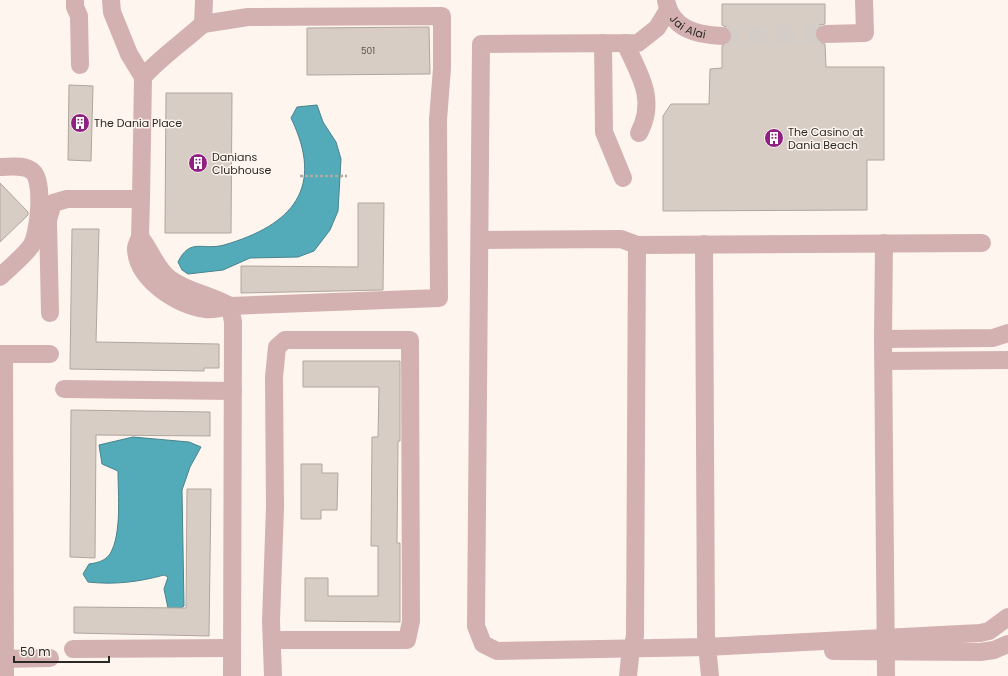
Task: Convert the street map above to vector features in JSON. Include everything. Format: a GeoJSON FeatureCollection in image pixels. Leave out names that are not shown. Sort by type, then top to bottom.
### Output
{"type":"FeatureCollection","features":[{"type":"Feature","properties":{"kind":"lane"},"geometry":{"type":"LineString","coordinates":[[75,0],[75,7],[79,16],[80,65]]}},
{"type":"Feature","properties":{"kind":"lane"},"geometry":{"type":"LineString","coordinates":[[111,0],[112,12],[126,47],[143,76],[140,237],[150,248],[158,266],[170,279],[186,288],[218,299],[230,306],[439,298],[438,120],[442,68],[442,16],[248,16],[203,24],[158,60],[143,76]]}},
{"type":"Feature","properties":{"kind":"lane"},"geometry":{"type":"LineString","coordinates":[[203,24],[204,0]]}},
{"type":"Feature","properties":{"kind":"lane"},"geometry":{"type":"LineString","coordinates":[[825,34],[865,33],[864,0]]}},
{"type":"Feature","properties":{"kind":"lane"},"geometry":{"type":"LineString","coordinates":[[667,5],[657,28],[638,43],[482,44],[476,626],[483,644],[497,651],[886,645],[980,652],[994,650],[1008,644]]}},
{"type":"Feature","properties":{"kind":"lane","name":"Jai Alai"},"geometry":{"type":"LineString","coordinates":[[667,5],[682,26],[701,35],[722,36]]}},
{"type":"Feature","properties":{"kind":"lane"},"geometry":{"type":"LineString","coordinates":[[603,43],[604,132],[623,178]]}},
{"type":"Feature","properties":{"kind":"lane"},"geometry":{"type":"LineString","coordinates":[[625,43],[646,90],[648,112],[639,133]]}},
{"type":"Feature","properties":{"kind":"lane"},"geometry":{"type":"LineString","coordinates":[[0,167],[23,167],[33,172],[38,181],[38,222],[36,234],[31,246],[0,277]]}},
{"type":"Feature","properties":{"kind":"lane"},"geometry":{"type":"LineString","coordinates":[[50,313],[48,220],[52,203],[67,199],[141,199]]}},
{"type":"Feature","properties":{"kind":"lane"},"geometry":{"type":"LineString","coordinates":[[480,240],[621,238],[637,245],[982,243]]}},
{"type":"Feature","properties":{"kind":"lane"},"geometry":{"type":"LineString","coordinates":[[884,243],[883,339],[886,676]]}},
{"type":"Feature","properties":{"kind":"lane"},"geometry":{"type":"LineString","coordinates":[[704,244],[707,647],[710,676]]}},
{"type":"Feature","properties":{"kind":"lane"},"geometry":{"type":"LineString","coordinates":[[628,676],[635,636],[637,245]]}},
{"type":"Feature","properties":{"kind":"lane"},"geometry":{"type":"LineString","coordinates":[[230,306],[233,322],[232,676]]}},
{"type":"Feature","properties":{"kind":"lane"},"geometry":{"type":"LineString","coordinates":[[883,339],[988,338],[1008,333]]}},
{"type":"Feature","properties":{"kind":"lane"},"geometry":{"type":"LineString","coordinates":[[272,640],[407,640],[411,622],[410,340],[285,340],[277,347],[274,377],[275,507],[272,640],[273,676]]}},
{"type":"Feature","properties":{"kind":"lane"},"geometry":{"type":"LineString","coordinates":[[50,354],[2,354],[3,665],[50,658]]}},
{"type":"Feature","properties":{"kind":"lane"},"geometry":{"type":"LineString","coordinates":[[884,361],[1008,360]]}},
{"type":"Feature","properties":{"kind":"lane"},"geometry":{"type":"LineString","coordinates":[[64,389],[233,391]]}},
{"type":"Feature","properties":{"kind":"lane"},"geometry":{"type":"LineString","coordinates":[[886,645],[980,633],[994,628],[1008,617]]}},
{"type":"Feature","properties":{"kind":"lane"},"geometry":{"type":"LineString","coordinates":[[73,650],[231,648]]}},
{"type":"Feature","properties":{"kind":"path"},"geometry":{"type":"LineString","coordinates":[[300,176],[347,176]]}},
{"type":"Feature","properties":{"kind":"water"},"geometry":{"type":"Polygon","coordinates":[[[317,105],[323,122],[336,142],[341,159],[338,211],[330,230],[314,251],[298,257],[250,258],[223,270],[188,274],[182,270],[178,262],[187,250],[198,246],[224,245],[248,237],[268,227],[284,214],[296,200],[303,184],[305,165],[301,143],[291,118],[297,107],[317,105]]]}},
{"type":"Feature","properties":{"kind":"water"},"geometry":{"type":"Polygon","coordinates":[[[133,437],[189,442],[201,447],[190,467],[182,490],[184,606],[181,608],[168,608],[164,589],[168,577],[164,575],[136,581],[107,583],[88,582],[83,574],[89,564],[101,561],[110,554],[114,546],[118,525],[118,471],[102,464],[99,445],[133,437]]]}},
{"type":"Feature","properties":{"kind":"building","name":"The Casino at Dania Beach"},"geometry":{"type":"Polygon","coordinates":[[[722,4],[825,4],[825,24],[819,25],[815,34],[816,40],[825,44],[826,67],[884,67],[884,160],[867,160],[867,210],[663,211],[663,116],[671,104],[709,104],[710,69],[722,68],[722,46],[730,42],[732,37],[732,32],[722,25],[722,4]]]}},
{"type":"Feature","properties":{"kind":"building"},"geometry":{"type":"Polygon","coordinates":[[[429,27],[430,74],[307,75],[307,28],[429,27]]]}},
{"type":"Feature","properties":{"kind":"building","name":"The Dania Place"},"geometry":{"type":"Polygon","coordinates":[[[69,85],[93,86],[91,161],[68,160],[69,85]]]}},
{"type":"Feature","properties":{"kind":"building","name":"Danians Clubhouse"},"geometry":{"type":"Polygon","coordinates":[[[166,93],[232,93],[231,233],[165,233],[166,93]]]}},
{"type":"Feature","properties":{"kind":"building"},"geometry":{"type":"Polygon","coordinates":[[[0,183],[28,212],[28,215],[0,242],[0,183]]]}},
{"type":"Feature","properties":{"kind":"building"},"geometry":{"type":"Polygon","coordinates":[[[358,203],[384,203],[383,290],[241,293],[241,266],[358,267],[358,203]]]}},
{"type":"Feature","properties":{"kind":"building"},"geometry":{"type":"Polygon","coordinates":[[[72,229],[99,229],[96,342],[219,344],[219,368],[204,368],[204,371],[70,369],[72,229]]]}},
{"type":"Feature","properties":{"kind":"building"},"geometry":{"type":"Polygon","coordinates":[[[303,361],[400,361],[400,441],[398,441],[397,543],[400,543],[400,622],[305,621],[305,578],[328,578],[328,596],[378,596],[378,546],[371,546],[372,437],[378,437],[379,387],[303,387],[303,361]]]}},
{"type":"Feature","properties":{"kind":"building"},"geometry":{"type":"Polygon","coordinates":[[[71,410],[210,412],[210,436],[96,435],[95,558],[70,557],[71,410]]]}},
{"type":"Feature","properties":{"kind":"building"},"geometry":{"type":"Polygon","coordinates":[[[301,464],[322,464],[322,473],[338,473],[337,510],[321,510],[321,519],[301,519],[301,464]]]}},
{"type":"Feature","properties":{"kind":"building"},"geometry":{"type":"Polygon","coordinates":[[[187,489],[211,489],[209,636],[74,633],[74,607],[186,608],[187,489]]]}},
{"type":"Feature","properties":{"kind":"tunnel"},"geometry":{"type":"LineString","coordinates":[[722,36],[825,34]]}},
{"type":"Feature","properties":{"kind":"place","name":"The Dania Place"},"geometry":{"type":"Point","coordinates":[80,123]}},
{"type":"Feature","properties":{"kind":"place","name":"The Casino at Dania Beach"},"geometry":{"type":"Point","coordinates":[774,138]}},
{"type":"Feature","properties":{"kind":"place","name":"Danians Clubhouse"},"geometry":{"type":"Point","coordinates":[198,163]}}]}
